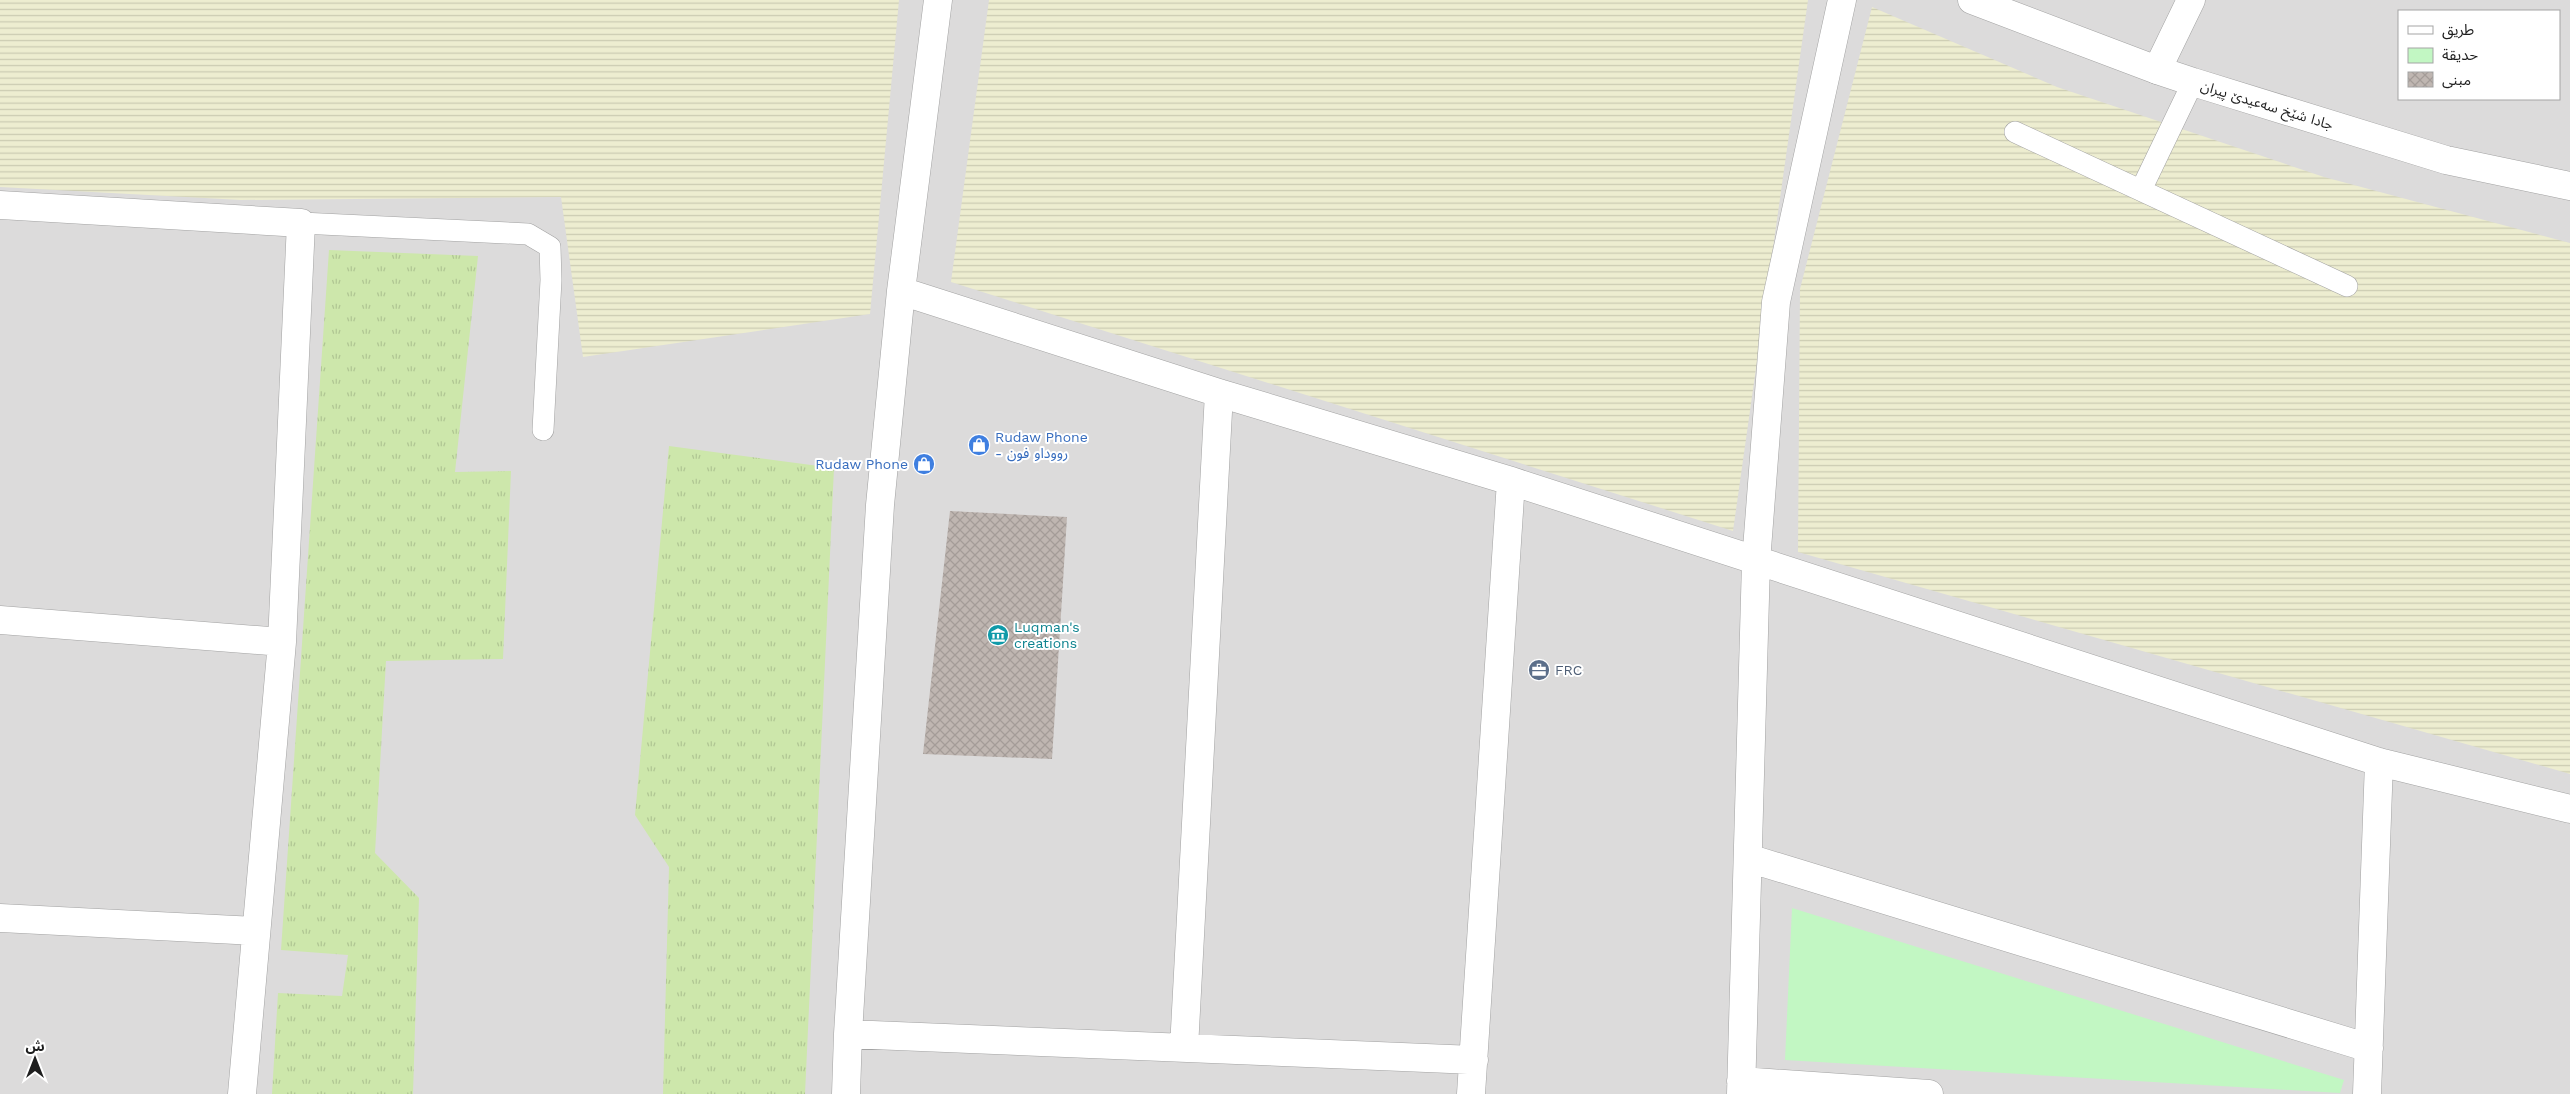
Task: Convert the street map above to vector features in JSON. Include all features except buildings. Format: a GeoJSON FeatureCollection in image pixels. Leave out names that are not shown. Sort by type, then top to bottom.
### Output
{"type":"FeatureCollection","features":[{"type":"Feature","properties":{"kind":"street"},"geometry":{"type":"LineString","coordinates":[[846,1094],[880,505],[901,291],[938,0]]}},
{"type":"Feature","properties":{"kind":"street"},"geometry":{"type":"LineString","coordinates":[[1842,0],[1776,302],[1756,562],[1741,1087],[1929,1094]]}},
{"type":"Feature","properties":{"kind":"street","name":"جادا شێخ سەعیدێ پیران"},"geometry":{"type":"LineString","coordinates":[[1972,0],[2156,70],[2193,82],[2446,160],[2570,186]]}},
{"type":"Feature","properties":{"kind":"street"},"geometry":{"type":"LineString","coordinates":[[2156,70],[2191,0]]}},
{"type":"Feature","properties":{"kind":"street"},"geometry":{"type":"LineString","coordinates":[[0,205],[301,223],[282,642],[242,1094]]}},
{"type":"Feature","properties":{"kind":"street"},"geometry":{"type":"LineString","coordinates":[[901,291],[1219,393],[1511,481],[1756,562],[2379,762],[2570,809]]}},
{"type":"Feature","properties":{"kind":"street"},"geometry":{"type":"LineString","coordinates":[[1184,1048],[1219,393]]}},
{"type":"Feature","properties":{"kind":"street"},"geometry":{"type":"LineString","coordinates":[[1471,1094],[1511,481]]}},
{"type":"Feature","properties":{"kind":"street"},"geometry":{"type":"LineString","coordinates":[[0,620],[282,642]]}},
{"type":"Feature","properties":{"kind":"street"},"geometry":{"type":"LineString","coordinates":[[2367,1094],[2379,762]]}},
{"type":"Feature","properties":{"kind":"street"},"geometry":{"type":"LineString","coordinates":[[1748,858],[2369,1048]]}},
{"type":"Feature","properties":{"kind":"street"},"geometry":{"type":"LineString","coordinates":[[0,918],[256,931]]}},
{"type":"Feature","properties":{"kind":"street"},"geometry":{"type":"LineString","coordinates":[[848,1034],[1474,1060]]}},
{"type":"Feature","properties":{"kind":"lane"},"geometry":{"type":"LineString","coordinates":[[2141,190],[2193,82]]}},
{"type":"Feature","properties":{"kind":"lane"},"geometry":{"type":"LineString","coordinates":[[2015,132],[2347,286]]}},
{"type":"Feature","properties":{"kind":"lane"},"geometry":{"type":"LineString","coordinates":[[301,223],[528,234],[550,247],[551,280],[543,430]]}},
{"type":"Feature","properties":{"kind":"shaded area"},"geometry":{"type":"Polygon","coordinates":[[[0,0],[2570,0],[2570,1094],[0,1094],[0,0]]]}},
{"type":"Feature","properties":{"kind":"green space"},"geometry":{"type":"Polygon","coordinates":[[[0,0],[899,0],[870,314],[583,357],[561,197],[241,200],[0,187],[0,0]]]}},
{"type":"Feature","properties":{"kind":"green space"},"geometry":{"type":"Polygon","coordinates":[[[989,0],[1808,0],[1733,531],[951,282],[989,0]]]}},
{"type":"Feature","properties":{"kind":"green space"},"geometry":{"type":"Polygon","coordinates":[[[1872,7],[2057,87],[2324,177],[2570,243],[2570,774],[1798,552],[1800,289],[1872,7]]]}},
{"type":"Feature","properties":{"kind":"green space"},"geometry":{"type":"Polygon","coordinates":[[[329,250],[478,256],[455,472],[511,471],[503,659],[386,661],[375,853],[419,898],[413,1094],[272,1094],[278,993],[342,996],[348,955],[281,950],[329,250]]]}},
{"type":"Feature","properties":{"kind":"green space"},"geometry":{"type":"Polygon","coordinates":[[[669,446],[834,468],[805,1094],[663,1094],[669,867],[635,815],[669,446]]]}},
{"type":"Feature","properties":{"kind":"green space"},"geometry":{"type":"Polygon","coordinates":[[[1792,908],[2344,1080],[2340,1093],[1785,1060],[1792,908]]]}},
{"type":"Feature","properties":{"kind":"place","name":"Rudaw Phone - رووداو فون"},"geometry":{"type":"Point","coordinates":[979,445]}},
{"type":"Feature","properties":{"kind":"place","name":"Rudaw Phone"},"geometry":{"type":"Point","coordinates":[924,464]}},
{"type":"Feature","properties":{"kind":"place","name":"Luqman's creations"},"geometry":{"type":"Point","coordinates":[998,635]}},
{"type":"Feature","properties":{"kind":"place","name":"FRC"},"geometry":{"type":"Point","coordinates":[1539,670]}}]}
